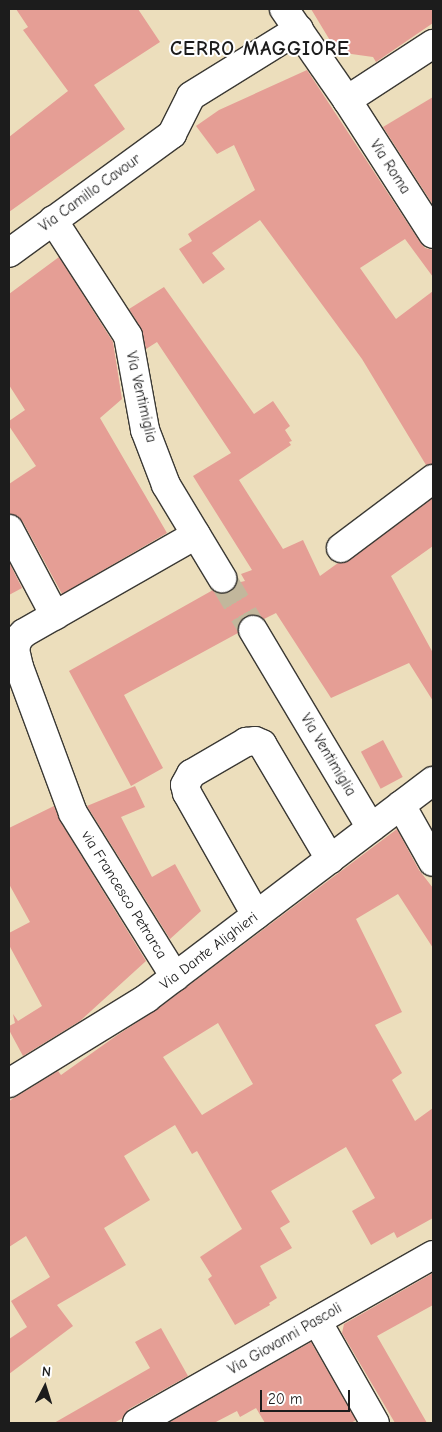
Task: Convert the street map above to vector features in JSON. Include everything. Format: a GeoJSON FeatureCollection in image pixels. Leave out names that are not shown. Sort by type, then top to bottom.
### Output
{"type":"FeatureCollection","features":[{"type":"Feature","properties":{"kind":"street","name":"Via Roma"},"geometry":{"type":"LineString","coordinates":[[291,19],[347,100],[433,234]]}},
{"type":"Feature","properties":{"kind":"street","name":"Via Camillo Cavour"},"geometry":{"type":"LineString","coordinates":[[9,253],[172,134],[190,96],[291,19]]}},
{"type":"Feature","properties":{"kind":"street"},"geometry":{"type":"LineString","coordinates":[[347,100],[433,44]]}},
{"type":"Feature","properties":{"kind":"street","name":"Via Ventimiglia"},"geometry":{"type":"LineString","coordinates":[[53,220],[128,336],[145,430],[166,485],[222,578]]}},
{"type":"Feature","properties":{"kind":"street"},"geometry":{"type":"LineString","coordinates":[[341,548],[433,479]]}},
{"type":"Feature","properties":{"kind":"street"},"geometry":{"type":"LineString","coordinates":[[9,529],[55,616],[196,535]]}},
{"type":"Feature","properties":{"kind":"street","name":"via Francesco Petrarca"},"geometry":{"type":"LineString","coordinates":[[55,616],[24,633],[18,639],[15,648],[19,667],[73,813],[175,977]]}},
{"type":"Feature","properties":{"kind":"street","name":"Via Ventimiglia"},"geometry":{"type":"LineString","coordinates":[[253,630],[371,828]]}},
{"type":"Feature","properties":{"kind":"street"},"geometry":{"type":"LineString","coordinates":[[256,915],[187,793],[185,785],[191,774],[246,742],[255,741],[262,744],[330,859]]}},
{"type":"Feature","properties":{"kind":"street","name":"Via Dante Alighieri"},"geometry":{"type":"LineString","coordinates":[[9,1083],[147,998],[433,781]]}},
{"type":"Feature","properties":{"kind":"street"},"geometry":{"type":"LineString","coordinates":[[401,805],[433,862]]}},
{"type":"Feature","properties":{"kind":"street","name":"Via Giovanni Pascoli"},"geometry":{"type":"LineString","coordinates":[[137,1423],[433,1255]]}},
{"type":"Feature","properties":{"kind":"street"},"geometry":{"type":"LineString","coordinates":[[316,1321],[375,1423]]}},
{"type":"Feature","properties":{"kind":"building"},"geometry":{"type":"Polygon","coordinates":[[[16,9],[138,9],[160,42],[94,85],[125,129],[9,212],[9,137],[68,91],[23,30],[28,27],[16,9]]]}},
{"type":"Feature","properties":{"kind":"building"},"geometry":{"type":"Polygon","coordinates":[[[311,9],[433,9],[433,23],[376,62],[373,57],[337,52],[311,9]]]}},
{"type":"Feature","properties":{"kind":"building"},"geometry":{"type":"Polygon","coordinates":[[[307,70],[420,242],[425,248],[433,250],[433,277],[405,239],[360,268],[396,319],[433,291],[433,464],[426,465],[362,359],[260,220],[212,253],[225,269],[203,284],[179,249],[192,241],[188,234],[255,190],[234,145],[217,154],[196,126],[219,110],[307,70]]]}},
{"type":"Feature","properties":{"kind":"building"},"geometry":{"type":"Polygon","coordinates":[[[433,97],[433,205],[383,127],[433,97]]]}},
{"type":"Feature","properties":{"kind":"building"},"geometry":{"type":"Polygon","coordinates":[[[59,257],[113,342],[122,399],[100,418],[167,533],[62,594],[23,522],[17,516],[9,514],[9,484],[36,466],[9,426],[9,421],[25,410],[9,385],[9,294],[59,257]]]}},
{"type":"Feature","properties":{"kind":"building"},"geometry":{"type":"Polygon","coordinates":[[[164,287],[254,414],[273,401],[290,426],[285,430],[292,441],[289,442],[291,445],[239,480],[283,549],[303,540],[320,576],[338,563],[350,560],[433,498],[433,546],[391,576],[433,653],[433,701],[409,663],[331,698],[276,613],[264,619],[252,614],[240,622],[238,633],[124,695],[163,768],[131,786],[69,671],[213,590],[222,594],[230,592],[236,583],[245,581],[241,574],[252,570],[193,476],[231,453],[157,342],[146,349],[141,328],[129,309],[164,287]]]}},
{"type":"Feature","properties":{"kind":"building"},"geometry":{"type":"Polygon","coordinates":[[[9,562],[22,588],[9,595],[9,562]]]}},
{"type":"Feature","properties":{"kind":"building"},"geometry":{"type":"Polygon","coordinates":[[[383,740],[403,777],[381,789],[361,752],[383,740]]]}},
{"type":"Feature","properties":{"kind":"building"},"geometry":{"type":"Polygon","coordinates":[[[135,786],[145,807],[121,817],[152,877],[175,864],[201,911],[170,939],[87,806],[135,786]]]}},
{"type":"Feature","properties":{"kind":"building"},"geometry":{"type":"Polygon","coordinates":[[[54,806],[60,821],[146,961],[80,1021],[23,1056],[9,1030],[9,1026],[15,1023],[13,1014],[18,1021],[42,1006],[9,945],[9,933],[30,922],[9,884],[9,828],[54,806]]]}},
{"type":"Feature","properties":{"kind":"building"},"geometry":{"type":"Polygon","coordinates":[[[397,829],[419,870],[433,888],[433,948],[398,894],[356,919],[402,1012],[375,1025],[402,1073],[392,1080],[415,1121],[433,1108],[433,1218],[397,1238],[394,1232],[371,1245],[352,1211],[375,1198],[346,1147],[271,1191],[290,1222],[280,1228],[292,1248],[260,1266],[277,1298],[269,1303],[270,1305],[235,1325],[208,1279],[212,1276],[200,1257],[242,1229],[197,1151],[192,1154],[175,1125],[124,1156],[150,1200],[104,1228],[126,1265],[57,1305],[73,1326],[9,1374],[9,1339],[27,1327],[11,1301],[50,1277],[26,1236],[9,1247],[9,1101],[58,1071],[61,1075],[156,1010],[397,829]],[[218,1023],[163,1057],[202,1115],[253,1084],[218,1023]]]}},
{"type":"Feature","properties":{"kind":"building"},"geometry":{"type":"Polygon","coordinates":[[[433,1273],[433,1305],[377,1336],[427,1423],[395,1423],[342,1333],[344,1324],[433,1273]]]}},
{"type":"Feature","properties":{"kind":"building"},"geometry":{"type":"Polygon","coordinates":[[[161,1328],[188,1376],[129,1409],[123,1418],[114,1423],[54,1423],[150,1368],[135,1342],[161,1328]]]}},
{"type":"Feature","properties":{"kind":"building"},"geometry":{"type":"Polygon","coordinates":[[[311,1342],[356,1420],[351,1423],[265,1423],[256,1408],[240,1417],[237,1411],[214,1423],[168,1423],[311,1342]]]}},
{"type":"Feature","properties":{"kind":"tunnel"},"geometry":{"type":"LineString","coordinates":[[222,578],[253,630]]}},
{"type":"Feature","properties":{"kind":"district","name":"CERRO MAGGIORE"},"geometry":{"type":"Point","coordinates":[260,48]}}]}
